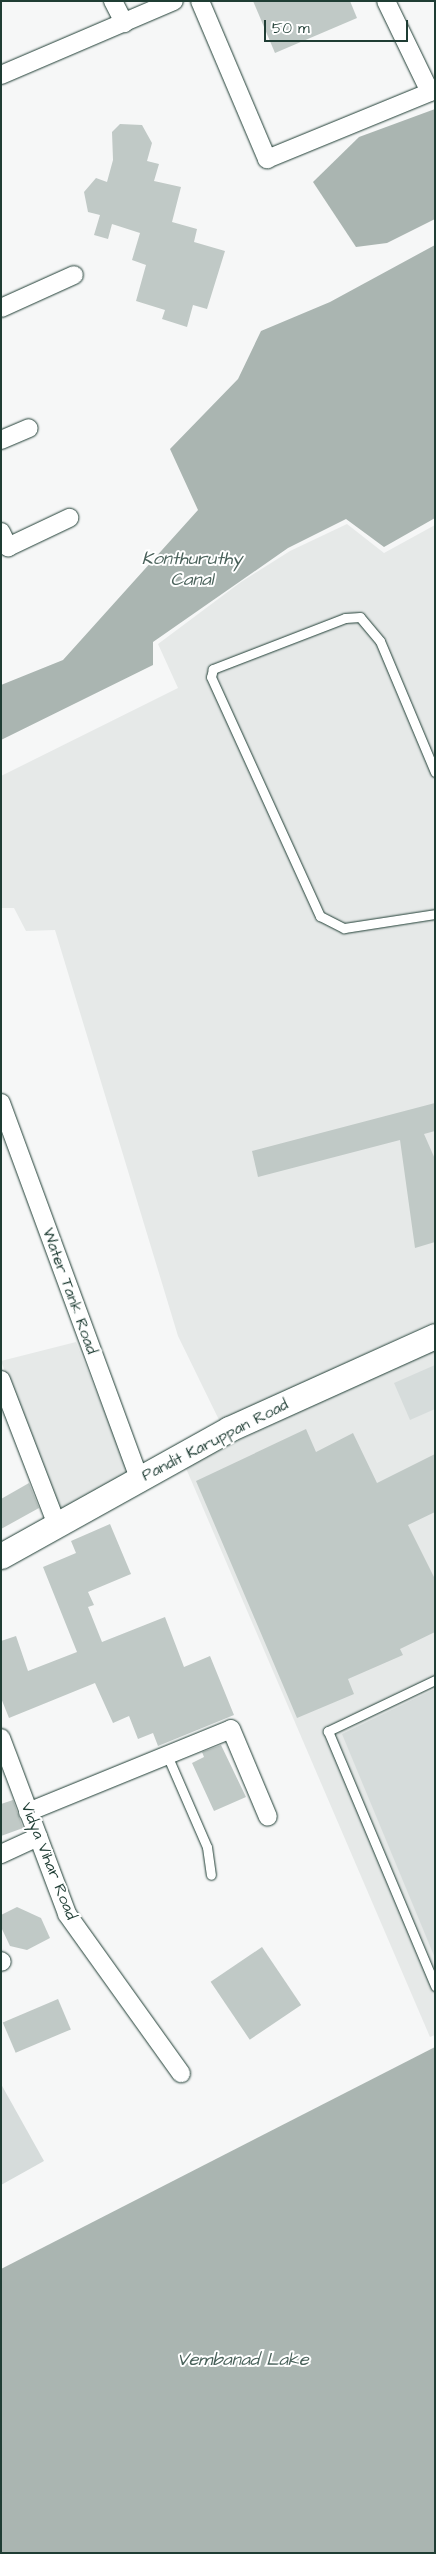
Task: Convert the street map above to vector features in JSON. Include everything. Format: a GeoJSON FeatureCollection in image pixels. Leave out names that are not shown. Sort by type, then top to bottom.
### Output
{"type":"FeatureCollection","features":[{"type":"Feature","properties":{"kind":"main road","name":"Pandit Karuppan Road"},"geometry":{"type":"LineString","coordinates":[[1,1556],[229,1429],[435,1336]]}},
{"type":"Feature","properties":{"kind":"street"},"geometry":{"type":"LineString","coordinates":[[113,1],[124,23]]}},
{"type":"Feature","properties":{"kind":"street"},"geometry":{"type":"LineString","coordinates":[[1,75],[174,1]]}},
{"type":"Feature","properties":{"kind":"street"},"geometry":{"type":"LineString","coordinates":[[200,1],[267,159],[430,92],[386,1]]}},
{"type":"Feature","properties":{"kind":"street"},"geometry":{"type":"LineString","coordinates":[[1,308],[74,275]]}},
{"type":"Feature","properties":{"kind":"street"},"geometry":{"type":"LineString","coordinates":[[1,440],[29,428]]}},
{"type":"Feature","properties":{"kind":"street"},"geometry":{"type":"LineString","coordinates":[[1,532],[8,547],[69,518]]}},
{"type":"Feature","properties":{"kind":"street","name":"Water Tank Road"},"geometry":{"type":"LineString","coordinates":[[1,1103],[139,1478]]}},
{"type":"Feature","properties":{"kind":"street"},"geometry":{"type":"LineString","coordinates":[[1,1380],[56,1525]]}},
{"type":"Feature","properties":{"kind":"street"},"geometry":{"type":"LineString","coordinates":[[28,1812],[231,1729],[268,1817]]}},
{"type":"Feature","properties":{"kind":"street","name":"Vidya Vihar Road"},"geometry":{"type":"LineString","coordinates":[[1,1738],[6,1764],[28,1812],[67,1914],[181,2073]]}},
{"type":"Feature","properties":{"kind":"street"},"geometry":{"type":"LineString","coordinates":[[1,1854],[38,1837]]}},
{"type":"Feature","properties":{"kind":"lane"},"geometry":{"type":"LineString","coordinates":[[435,772],[380,641],[360,618],[345,618],[214,669],[212,677],[320,916],[344,928],[435,914]]}},
{"type":"Feature","properties":{"kind":"lane"},"geometry":{"type":"LineString","coordinates":[[435,1680],[328,1731],[435,1986]]}},
{"type":"Feature","properties":{"kind":"lane"},"geometry":{"type":"LineString","coordinates":[[167,1755],[207,1847],[211,1875]]}},
{"type":"Feature","properties":{"kind":"shaded area"},"geometry":{"type":"Polygon","coordinates":[[[347,524],[384,553],[435,525],[435,1321],[220,1422],[178,1336],[55,930],[26,931],[14,908],[1,908],[1,776],[178,688],[158,644],[241,582],[290,551],[347,524]]]}},
{"type":"Feature","properties":{"kind":"shaded area"},"geometry":{"type":"Polygon","coordinates":[[[76,1342],[129,1472],[59,1511],[1,1361],[76,1342]]]}},
{"type":"Feature","properties":{"kind":"shaded area"},"geometry":{"type":"Polygon","coordinates":[[[435,1347],[435,2035],[430,2037],[185,1466],[435,1347]]]}},
{"type":"Feature","properties":{"kind":"shaded area"},"geometry":{"type":"Polygon","coordinates":[[[435,1365],[435,1409],[410,1420],[394,1383],[435,1365]]]}},
{"type":"Feature","properties":{"kind":"shaded area"},"geometry":{"type":"Polygon","coordinates":[[[435,1689],[435,1958],[342,1734],[435,1689]]]}},
{"type":"Feature","properties":{"kind":"shaded area"},"geometry":{"type":"Polygon","coordinates":[[[1,2084],[44,2161],[1,2185],[1,2084]]]}},
{"type":"Feature","properties":{"kind":"water"},"geometry":{"type":"Polygon","coordinates":[[[435,109],[435,219],[387,243],[356,247],[313,182],[359,137],[435,109]]]}},
{"type":"Feature","properties":{"kind":"water","name":"Konthuruthy Canal"},"geometry":{"type":"Polygon","coordinates":[[[435,245],[435,518],[384,547],[346,519],[288,548],[153,642],[153,665],[1,740],[1,685],[63,660],[198,510],[170,449],[238,379],[261,331],[330,302],[435,245]]]}},
{"type":"Feature","properties":{"kind":"water","name":"Vembanad Lake"},"geometry":{"type":"Polygon","coordinates":[[[435,2047],[435,2553],[1,2553],[1,2269],[435,2047]]]}},
{"type":"Feature","properties":{"kind":"building"},"geometry":{"type":"Polygon","coordinates":[[[253,1],[350,1],[357,18],[275,53],[253,1]]]}},
{"type":"Feature","properties":{"kind":"building"},"geometry":{"type":"Polygon","coordinates":[[[120,124],[142,125],[152,143],[147,161],[159,164],[154,181],[181,187],[172,222],[197,229],[194,242],[225,251],[207,309],[193,305],[187,327],[162,319],[165,310],[136,301],[146,265],[132,260],[140,233],[112,224],[108,239],[94,235],[100,215],[88,212],[84,192],[96,178],[107,182],[113,160],[112,132],[120,124]]]}},
{"type":"Feature","properties":{"kind":"building"},"geometry":{"type":"Polygon","coordinates":[[[435,1103],[435,1131],[424,1134],[435,1159],[435,1242],[415,1248],[400,1140],[258,1177],[252,1151],[435,1103]]]}},
{"type":"Feature","properties":{"kind":"building"},"geometry":{"type":"Polygon","coordinates":[[[306,1429],[316,1452],[353,1433],[377,1483],[435,1454],[435,1512],[408,1525],[435,1579],[435,1632],[400,1649],[403,1655],[348,1679],[354,1694],[297,1718],[196,1481],[306,1429]]]}},
{"type":"Feature","properties":{"kind":"building"},"geometry":{"type":"Polygon","coordinates":[[[29,1483],[39,1508],[1,1529],[1,1499],[29,1483]]]}},
{"type":"Feature","properties":{"kind":"building"},"geometry":{"type":"Polygon","coordinates":[[[110,1524],[131,1574],[88,1592],[94,1605],[88,1607],[102,1642],[165,1617],[184,1667],[210,1656],[234,1715],[158,1746],[153,1733],[138,1739],[129,1716],[113,1723],[95,1683],[9,1718],[1,1698],[1,1641],[16,1636],[28,1671],[77,1652],[43,1567],[76,1553],[71,1541],[110,1524]]]}},
{"type":"Feature","properties":{"kind":"building"},"geometry":{"type":"Polygon","coordinates":[[[221,1745],[246,1797],[214,1811],[192,1763],[204,1757],[202,1752],[221,1745]]]}},
{"type":"Feature","properties":{"kind":"building"},"geometry":{"type":"Polygon","coordinates":[[[13,1800],[23,1828],[1,1836],[1,1804],[13,1800]]]}},
{"type":"Feature","properties":{"kind":"building"},"geometry":{"type":"Polygon","coordinates":[[[17,1907],[41,1918],[50,1938],[27,1950],[10,1946],[1,1927],[1,1915],[17,1907]]]}},
{"type":"Feature","properties":{"kind":"building"},"geometry":{"type":"Polygon","coordinates":[[[262,1947],[301,2005],[250,2040],[211,1982],[262,1947]]]}},
{"type":"Feature","properties":{"kind":"building"},"geometry":{"type":"Polygon","coordinates":[[[58,1999],[71,2029],[16,2053],[3,2022],[58,1999]]]}}]}
